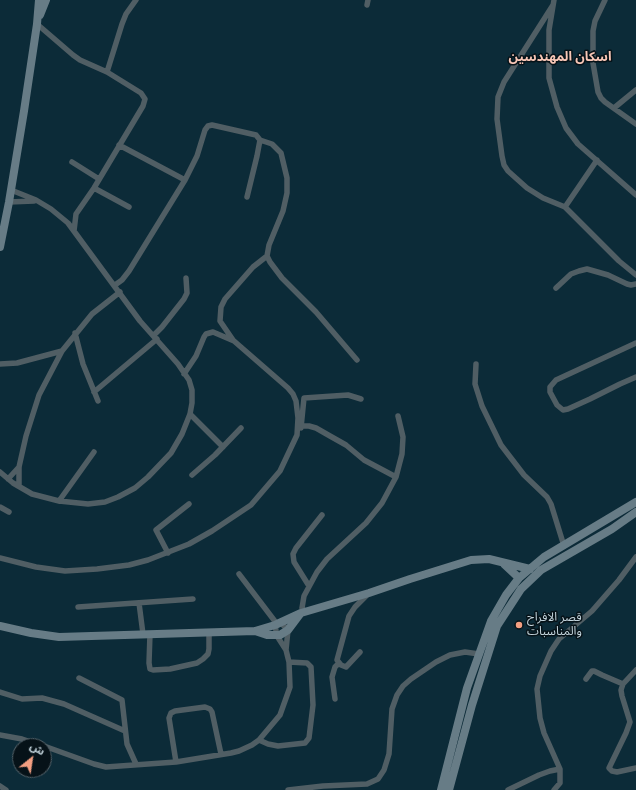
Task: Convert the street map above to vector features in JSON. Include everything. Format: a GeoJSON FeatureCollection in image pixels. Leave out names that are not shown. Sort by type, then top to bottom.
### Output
{"type":"FeatureCollection","features":[{"type":"Feature","properties":{"kind":"street"},"geometry":{"type":"LineString","coordinates":[[0,247],[11,190],[37,23],[39,0]]}},
{"type":"Feature","properties":{"kind":"street"},"geometry":{"type":"LineString","coordinates":[[37,23],[46,0]]}},
{"type":"Feature","properties":{"kind":"street"},"geometry":{"type":"LineString","coordinates":[[107,72],[116,40],[126,14],[136,0]]}},
{"type":"Feature","properties":{"kind":"street"},"geometry":{"type":"LineString","coordinates":[[605,0],[594,26],[593,63],[598,92],[601,98],[636,124]]}},
{"type":"Feature","properties":{"kind":"street"},"geometry":{"type":"LineString","coordinates":[[553,2],[549,30],[549,78],[557,107],[566,128],[574,138],[636,195]]}},
{"type":"Feature","properties":{"kind":"street"},"geometry":{"type":"LineString","coordinates":[[553,2],[504,82],[498,97],[497,115],[502,156],[508,171],[527,188],[543,198],[565,207],[619,261],[636,275]]}},
{"type":"Feature","properties":{"kind":"street"},"geometry":{"type":"LineString","coordinates":[[37,23],[76,58],[107,72],[141,94],[145,99],[143,106],[94,188],[76,214],[74,231]]}},
{"type":"Feature","properties":{"kind":"street"},"geometry":{"type":"LineString","coordinates":[[614,108],[636,90]]}},
{"type":"Feature","properties":{"kind":"street"},"geometry":{"type":"LineString","coordinates":[[115,285],[122,280],[129,271],[185,180],[208,126],[212,124],[256,135],[260,140],[272,144],[281,153],[287,178],[287,193],[283,211],[269,245],[268,256],[270,262],[282,278],[316,312],[357,360]]}},
{"type":"Feature","properties":{"kind":"street"},"geometry":{"type":"LineString","coordinates":[[247,198],[260,140]]}},
{"type":"Feature","properties":{"kind":"street"},"geometry":{"type":"LineString","coordinates":[[119,145],[185,180]]}},
{"type":"Feature","properties":{"kind":"street"},"geometry":{"type":"LineString","coordinates":[[565,207],[597,160]]}},
{"type":"Feature","properties":{"kind":"street"},"geometry":{"type":"LineString","coordinates":[[72,162],[99,179]]}},
{"type":"Feature","properties":{"kind":"street"},"geometry":{"type":"LineString","coordinates":[[94,188],[129,207]]}},
{"type":"Feature","properties":{"kind":"street"},"geometry":{"type":"LineString","coordinates":[[0,472],[8,479],[32,494],[59,501],[88,504],[105,502],[135,488],[171,454],[182,434],[190,414],[192,403],[192,390],[188,380],[178,364],[140,321],[74,231],[51,209],[36,200],[11,190]]}},
{"type":"Feature","properties":{"kind":"street"},"geometry":{"type":"LineString","coordinates":[[9,202],[36,200]]}},
{"type":"Feature","properties":{"kind":"street"},"geometry":{"type":"LineString","coordinates":[[63,219],[76,214]]}},
{"type":"Feature","properties":{"kind":"street"},"geometry":{"type":"LineString","coordinates":[[268,256],[253,267],[225,299],[220,307],[220,321],[234,341],[293,394],[296,401],[298,418],[297,436]]}},
{"type":"Feature","properties":{"kind":"street"},"geometry":{"type":"LineString","coordinates":[[556,288],[571,274],[587,270],[608,275],[626,284],[636,284]]}},
{"type":"Feature","properties":{"kind":"street"},"geometry":{"type":"LineString","coordinates":[[94,392],[155,337],[184,299],[187,293],[186,278]]}},
{"type":"Feature","properties":{"kind":"street"},"geometry":{"type":"LineString","coordinates":[[19,486],[19,467],[26,436],[39,395],[62,351],[75,333],[92,314],[120,292]]}},
{"type":"Feature","properties":{"kind":"street"},"geometry":{"type":"LineString","coordinates":[[184,374],[196,356],[206,334],[213,332],[234,341]]}},
{"type":"Feature","properties":{"kind":"street"},"geometry":{"type":"LineString","coordinates":[[75,333],[83,364],[98,401]]}},
{"type":"Feature","properties":{"kind":"street"},"geometry":{"type":"LineString","coordinates":[[636,343],[556,380],[550,387],[550,392],[554,400],[563,410],[636,377]]}},
{"type":"Feature","properties":{"kind":"street"},"geometry":{"type":"LineString","coordinates":[[0,364],[17,363],[62,351]]}},
{"type":"Feature","properties":{"kind":"street"},"geometry":{"type":"LineString","coordinates":[[476,364],[475,384],[482,406],[501,445],[524,475],[547,497],[551,504],[564,546]]}},
{"type":"Feature","properties":{"kind":"street"},"geometry":{"type":"LineString","coordinates":[[0,558],[36,567],[65,571],[97,569],[129,565],[148,560],[189,544],[212,531],[251,505],[280,471],[302,426],[304,398],[348,395],[362,399]]}},
{"type":"Feature","properties":{"kind":"street"},"geometry":{"type":"LineString","coordinates":[[190,414],[223,446]]}},
{"type":"Feature","properties":{"kind":"street"},"geometry":{"type":"LineString","coordinates":[[255,631],[267,635],[277,636],[288,630],[303,612],[302,601],[317,572],[327,559],[366,523],[382,502],[396,477],[402,454],[403,437],[398,416]]}},
{"type":"Feature","properties":{"kind":"street"},"geometry":{"type":"LineString","coordinates":[[302,426],[316,428],[346,445],[364,460],[396,477]]}},
{"type":"Feature","properties":{"kind":"street"},"geometry":{"type":"LineString","coordinates":[[192,475],[241,428]]}},
{"type":"Feature","properties":{"kind":"street"},"geometry":{"type":"LineString","coordinates":[[59,501],[94,452]]}},
{"type":"Feature","properties":{"kind":"street"},"geometry":{"type":"LineString","coordinates":[[8,479],[19,467]]}},
{"type":"Feature","properties":{"kind":"street"},"geometry":{"type":"LineString","coordinates":[[445,789],[463,703],[479,654],[491,621],[510,590],[519,578],[544,557],[636,502]]}},
{"type":"Feature","properties":{"kind":"street"},"geometry":{"type":"LineString","coordinates":[[168,553],[156,530],[189,504]]}},
{"type":"Feature","properties":{"kind":"street"},"geometry":{"type":"LineString","coordinates":[[0,507],[9,512]]}},
{"type":"Feature","properties":{"kind":"street"},"geometry":{"type":"LineString","coordinates":[[445,789],[497,626],[521,589],[541,570],[612,529],[636,512]]}},
{"type":"Feature","properties":{"kind":"street"},"geometry":{"type":"LineString","coordinates":[[309,586],[294,562],[293,554],[322,515]]}},
{"type":"Feature","properties":{"kind":"street"},"geometry":{"type":"LineString","coordinates":[[592,528],[598,537]]}},
{"type":"Feature","properties":{"kind":"street"},"geometry":{"type":"LineString","coordinates":[[554,790],[559,786],[561,781],[560,769],[544,733],[540,718],[537,689],[540,676],[551,650],[559,639],[592,611],[619,580],[636,557]]}},
{"type":"Feature","properties":{"kind":"street"},"geometry":{"type":"LineString","coordinates":[[0,626],[59,637],[255,631],[277,624],[303,612],[369,593],[470,560],[489,559],[530,569]]}},
{"type":"Feature","properties":{"kind":"street"},"geometry":{"type":"LineString","coordinates":[[503,563],[519,578]]}},
{"type":"Feature","properties":{"kind":"street"},"geometry":{"type":"LineString","coordinates":[[239,574],[277,624],[288,630]]}},
{"type":"Feature","properties":{"kind":"street"},"geometry":{"type":"LineString","coordinates":[[360,652],[346,667],[339,663],[336,657],[349,616],[355,607],[369,593]]}},
{"type":"Feature","properties":{"kind":"street"},"geometry":{"type":"LineString","coordinates":[[78,607],[193,598]]}},
{"type":"Feature","properties":{"kind":"street"},"geometry":{"type":"LineString","coordinates":[[139,603],[146,634],[150,669],[170,669],[197,663],[208,654],[209,633]]}},
{"type":"Feature","properties":{"kind":"street"},"geometry":{"type":"LineString","coordinates":[[52,749],[100,766],[115,766],[176,762],[239,751],[259,740],[280,716],[290,687],[289,662],[286,650],[277,636],[277,624]]}},
{"type":"Feature","properties":{"kind":"street"},"geometry":{"type":"LineString","coordinates":[[286,650],[288,630]]}},
{"type":"Feature","properties":{"kind":"street"},"geometry":{"type":"LineString","coordinates":[[288,790],[323,786],[367,784],[378,779],[384,770],[389,754],[392,709],[397,695],[403,686],[436,662],[450,655],[465,652],[479,654]]}},
{"type":"Feature","properties":{"kind":"street"},"geometry":{"type":"LineString","coordinates":[[259,740],[278,746],[299,744],[308,741],[313,705],[311,667],[307,663],[289,662]]}},
{"type":"Feature","properties":{"kind":"street"},"geometry":{"type":"LineString","coordinates":[[335,699],[332,677],[335,667],[339,663]]}},
{"type":"Feature","properties":{"kind":"street"},"geometry":{"type":"LineString","coordinates":[[636,670],[623,684],[621,690],[630,722],[609,768],[612,771],[617,772],[636,768]]}},
{"type":"Feature","properties":{"kind":"street"},"geometry":{"type":"LineString","coordinates":[[586,679],[594,671],[623,684]]}},
{"type":"Feature","properties":{"kind":"street"},"geometry":{"type":"LineString","coordinates":[[79,678],[122,700],[128,748],[136,764]]}},
{"type":"Feature","properties":{"kind":"street"},"geometry":{"type":"LineString","coordinates":[[0,692],[22,699],[42,698],[64,704],[125,731]]}},
{"type":"Feature","properties":{"kind":"street"},"geometry":{"type":"LineString","coordinates":[[176,762],[169,718],[171,713],[175,711],[206,707],[210,709],[212,712],[221,754]]}},
{"type":"Feature","properties":{"kind":"street"},"geometry":{"type":"LineString","coordinates":[[0,735],[16,738]]}},
{"type":"Feature","properties":{"kind":"street"},"geometry":{"type":"LineString","coordinates":[[508,790],[539,775],[560,769]]}},
{"type":"Feature","properties":{"kind":"street"},"geometry":{"type":"LineString","coordinates":[[0,786],[6,790]]}},
{"type":"Feature","properties":{"kind":"place","name":"قصر الافراح والمناسبات"},"geometry":{"type":"Point","coordinates":[519,625]}},
{"type":"Feature","properties":{"kind":"district","name":"اسكان المهندسين"},"geometry":{"type":"Point","coordinates":[560,58]}}]}
